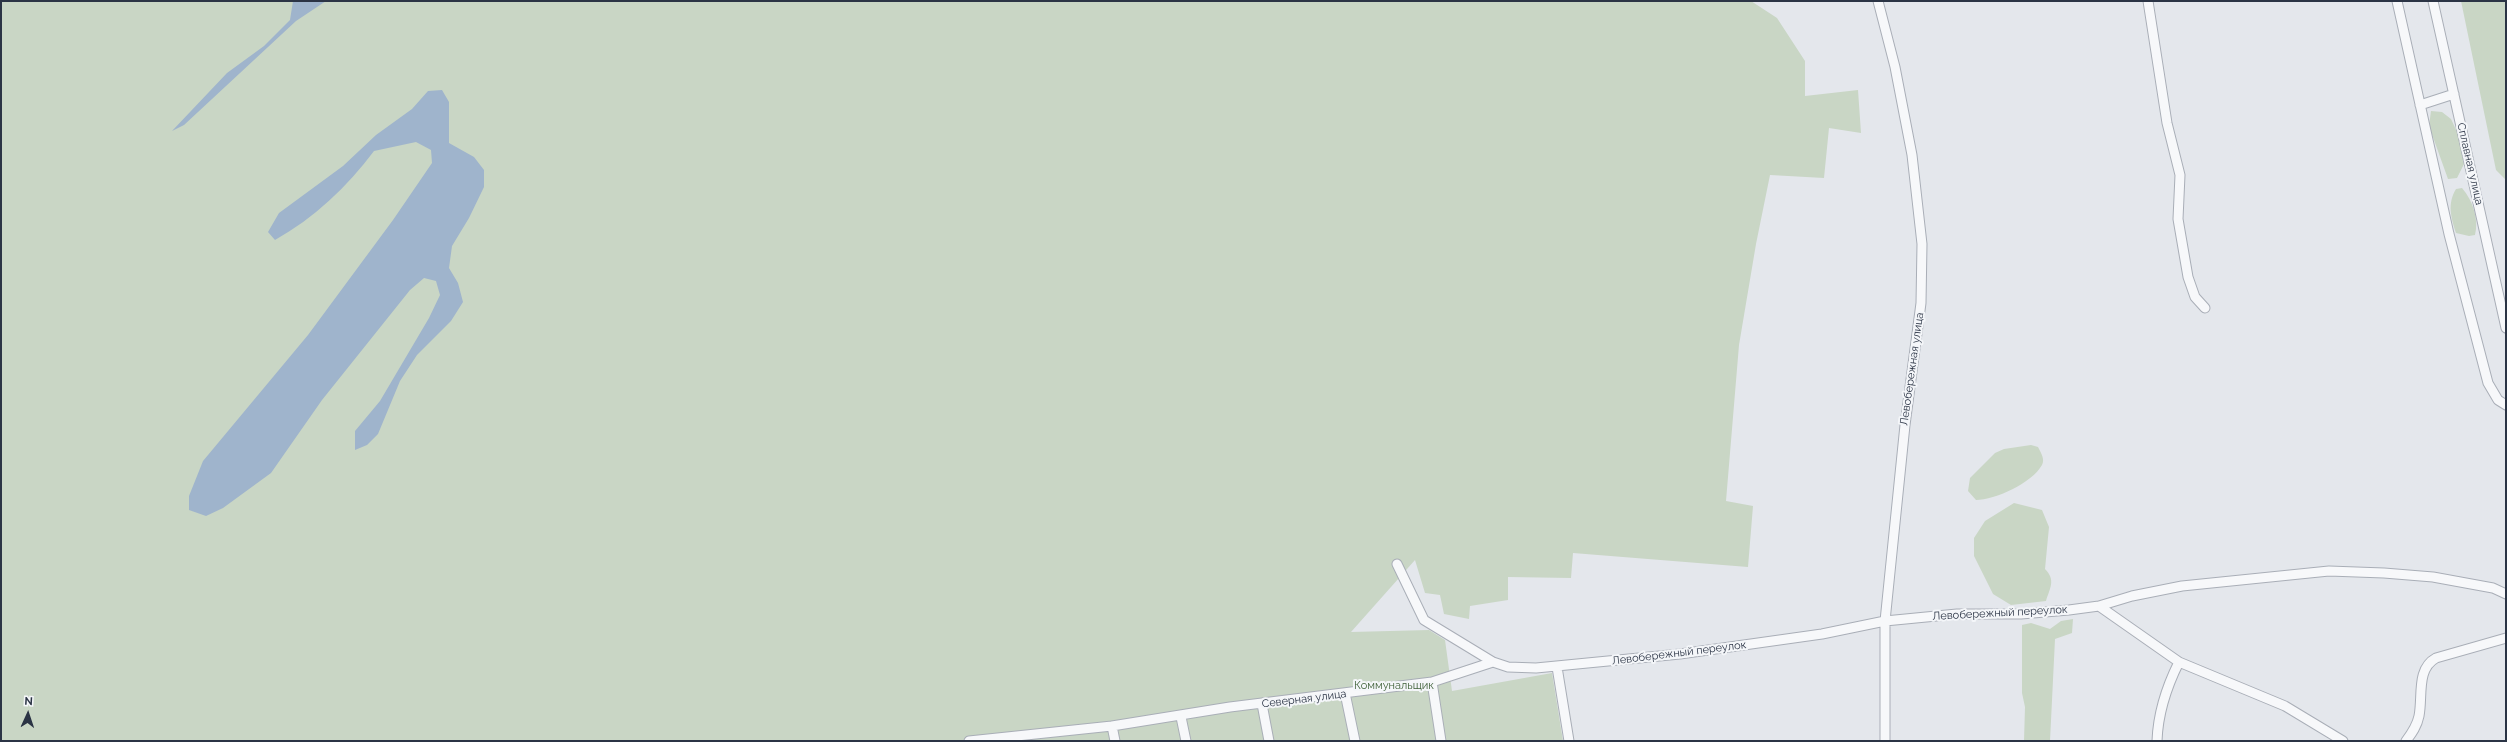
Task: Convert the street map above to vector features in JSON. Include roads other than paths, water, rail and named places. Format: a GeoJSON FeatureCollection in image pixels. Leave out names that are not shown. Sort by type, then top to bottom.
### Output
{"type":"FeatureCollection","features":[{"type":"Feature","properties":{"kind":"street","name":"Левобережная улица"},"geometry":{"type":"LineString","coordinates":[[1878,1],[1895,67],[1912,155],[1922,244],[1921,303],[1904,425],[1884,621],[1885,741]]}},
{"type":"Feature","properties":{"kind":"street"},"geometry":{"type":"LineString","coordinates":[[2148,1],[2167,123],[2180,175],[2178,219],[2188,277],[2195,297],[2205,308]]}},
{"type":"Feature","properties":{"kind":"street"},"geometry":{"type":"LineString","coordinates":[[2397,1],[2448,234],[2488,383],[2498,400],[2506,405]]}},
{"type":"Feature","properties":{"kind":"street","name":"Сплавная улица"},"geometry":{"type":"LineString","coordinates":[[2433,1],[2506,328]]}},
{"type":"Feature","properties":{"kind":"street"},"geometry":{"type":"LineString","coordinates":[[2420,105],[2454,94]]}},
{"type":"Feature","properties":{"kind":"street","name":"Левобережный переулок"},"geometry":{"type":"LineString","coordinates":[[1397,564],[1424,620],[1493,662],[1508,667],[1557,667],[1632,660],[1815,635],[1884,621],[1957,614],[2048,612],[2099,606],[2132,596],[2182,586],[2329,571],[2384,572],[2434,577],[2493,588],[2506,594]]}},
{"type":"Feature","properties":{"kind":"street"},"geometry":{"type":"LineString","coordinates":[[2099,606],[2178,662],[2285,706],[2343,741]]}},
{"type":"Feature","properties":{"kind":"street"},"geometry":{"type":"LineString","coordinates":[[2406,741],[2415,730],[2419,718],[2422,676],[2426,665],[2436,658],[2506,638]]}},
{"type":"Feature","properties":{"kind":"street","name":"Северная улица"},"geometry":{"type":"LineString","coordinates":[[969,741],[1041,737],[1262,704],[1432,682],[1493,662]]}},
{"type":"Feature","properties":{"kind":"street"},"geometry":{"type":"LineString","coordinates":[[2157,741],[2158,721],[2165,690],[2178,662]]}},
{"type":"Feature","properties":{"kind":"street"},"geometry":{"type":"LineString","coordinates":[[1557,667],[1569,741]]}},
{"type":"Feature","properties":{"kind":"street"},"geometry":{"type":"LineString","coordinates":[[1432,682],[1441,741]]}},
{"type":"Feature","properties":{"kind":"street"},"geometry":{"type":"LineString","coordinates":[[1345,693],[1355,741]]}},
{"type":"Feature","properties":{"kind":"street"},"geometry":{"type":"LineString","coordinates":[[1262,704],[1269,741]]}},
{"type":"Feature","properties":{"kind":"street"},"geometry":{"type":"LineString","coordinates":[[1181,717],[1186,741]]}},
{"type":"Feature","properties":{"kind":"street"},"geometry":{"type":"LineString","coordinates":[[1112,726],[1115,741]]}},
{"type":"Feature","properties":{"kind":"water"},"geometry":{"type":"Polygon","coordinates":[[[293,1],[326,1],[296,21],[184,125],[172,131],[227,73],[264,46],[290,20],[293,1]]]}},
{"type":"Feature","properties":{"kind":"water"},"geometry":{"type":"Polygon","coordinates":[[[442,90],[449,102],[449,143],[474,157],[484,170],[484,187],[469,218],[452,246],[449,268],[458,283],[463,302],[451,321],[417,355],[400,381],[378,434],[367,445],[355,450],[355,431],[380,401],[429,318],[440,295],[436,281],[424,278],[410,290],[322,400],[271,473],[223,508],[206,516],[189,510],[189,496],[203,461],[308,335],[393,220],[432,163],[431,150],[416,142],[374,151],[353,177],[329,201],[303,222],[275,240],[268,232],[279,213],[343,166],[376,135],[412,109],[428,91],[442,90]]]}},
{"type":"Feature","properties":{"kind":"park label","name":"Коммунальщик"},"geometry":{"type":"Point","coordinates":[1394,686]}}]}
